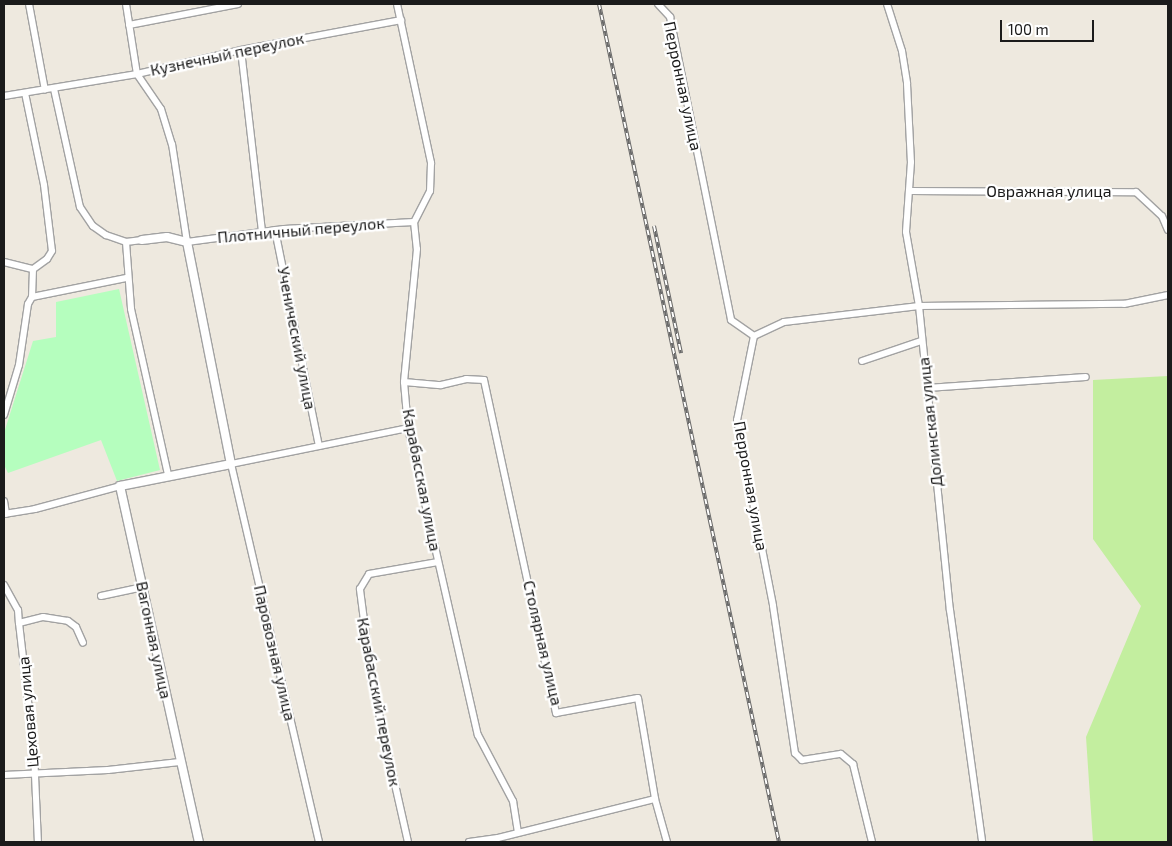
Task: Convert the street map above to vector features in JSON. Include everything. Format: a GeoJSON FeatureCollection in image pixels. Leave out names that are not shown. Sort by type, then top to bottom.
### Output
{"type":"FeatureCollection","features":[{"type":"Feature","properties":{"kind":"street"},"geometry":{"type":"LineString","coordinates":[[29,4],[45,90]]}},
{"type":"Feature","properties":{"kind":"street"},"geometry":{"type":"LineString","coordinates":[[126,4],[137,74],[160,109],[172,144],[187,242],[231,464]]}},
{"type":"Feature","properties":{"kind":"street"},"geometry":{"type":"LineString","coordinates":[[129,25],[238,4]]}},
{"type":"Feature","properties":{"kind":"street"},"geometry":{"type":"LineString","coordinates":[[398,4],[431,163],[430,191],[414,222]]}},
{"type":"Feature","properties":{"kind":"street","name":"Перронная улица"},"geometry":{"type":"LineString","coordinates":[[658,4],[670,17],[731,320],[754,336],[737,420],[772,606],[795,753],[802,760],[841,754],[853,764],[872,842]]}},
{"type":"Feature","properties":{"kind":"street","name":"Долинская улица"},"geometry":{"type":"LineString","coordinates":[[887,4],[902,51],[907,84],[910,191],[906,232],[919,306],[921,341],[950,610],[982,842]]}},
{"type":"Feature","properties":{"kind":"street","name":"Кузнечный переулок"},"geometry":{"type":"LineString","coordinates":[[4,96],[137,74],[241,50],[401,20]]}},
{"type":"Feature","properties":{"kind":"street"},"geometry":{"type":"LineString","coordinates":[[241,50],[262,232]]}},
{"type":"Feature","properties":{"kind":"street"},"geometry":{"type":"LineString","coordinates":[[54,88],[80,206],[93,226],[126,242],[168,237],[187,242]]}},
{"type":"Feature","properties":{"kind":"street"},"geometry":{"type":"LineString","coordinates":[[4,262],[33,269],[48,259],[52,251],[44,184],[26,93]]}},
{"type":"Feature","properties":{"kind":"street","name":"Овражная улица"},"geometry":{"type":"LineString","coordinates":[[910,191],[1136,192],[1162,216],[1168,230]]}},
{"type":"Feature","properties":{"kind":"street","name":"Плотничный переулок"},"geometry":{"type":"LineString","coordinates":[[187,242],[275,230],[414,222]]}},
{"type":"Feature","properties":{"kind":"street","name":"Карабасская улица"},"geometry":{"type":"LineString","coordinates":[[414,222],[418,249],[404,382],[408,428],[478,735],[514,801],[518,831]]}},
{"type":"Feature","properties":{"kind":"street","name":"Ученический улица"},"geometry":{"type":"LineString","coordinates":[[275,230],[319,446]]}},
{"type":"Feature","properties":{"kind":"street"},"geometry":{"type":"LineString","coordinates":[[126,242],[126,278],[168,475]]}},
{"type":"Feature","properties":{"kind":"street"},"geometry":{"type":"LineString","coordinates":[[4,415],[6,399],[19,365],[28,304],[32,297],[33,269]]}},
{"type":"Feature","properties":{"kind":"street"},"geometry":{"type":"LineString","coordinates":[[32,297],[126,278]]}},
{"type":"Feature","properties":{"kind":"street"},"geometry":{"type":"LineString","coordinates":[[754,336],[784,322],[919,306],[1124,304],[1168,295]]}},
{"type":"Feature","properties":{"kind":"street"},"geometry":{"type":"LineString","coordinates":[[862,361],[921,341]]}},
{"type":"Feature","properties":{"kind":"street"},"geometry":{"type":"LineString","coordinates":[[927,388],[1086,377]]}},
{"type":"Feature","properties":{"kind":"street","name":"Столярная улица"},"geometry":{"type":"LineString","coordinates":[[404,382],[441,385],[466,379],[484,380],[556,713],[638,698],[655,799],[666,842]]}},
{"type":"Feature","properties":{"kind":"street"},"geometry":{"type":"LineString","coordinates":[[4,501],[5,514],[35,509],[168,475],[408,428]]}},
{"type":"Feature","properties":{"kind":"street","name":"Паровозная улица"},"geometry":{"type":"LineString","coordinates":[[231,464],[319,842]]}},
{"type":"Feature","properties":{"kind":"street","name":"Вагонная улица"},"geometry":{"type":"LineString","coordinates":[[120,486],[143,587],[150,632],[199,842]]}},
{"type":"Feature","properties":{"kind":"street","name":"Карабасский переулок"},"geometry":{"type":"LineString","coordinates":[[408,842],[372,682],[360,589],[369,574],[438,562]]}},
{"type":"Feature","properties":{"kind":"street","name":"Цеховая улица"},"geometry":{"type":"LineString","coordinates":[[4,585],[18,610],[34,752],[33,773],[38,842]]}},
{"type":"Feature","properties":{"kind":"street"},"geometry":{"type":"LineString","coordinates":[[101,596],[143,587]]}},
{"type":"Feature","properties":{"kind":"street"},"geometry":{"type":"LineString","coordinates":[[19,623],[43,617],[68,621],[76,627],[83,643]]}},
{"type":"Feature","properties":{"kind":"street"},"geometry":{"type":"LineString","coordinates":[[4,775],[90,772],[180,762]]}},
{"type":"Feature","properties":{"kind":"street"},"geometry":{"type":"LineString","coordinates":[[469,842],[503,839],[518,831],[655,799]]}},
{"type":"Feature","properties":{"kind":"green space"},"geometry":{"type":"Polygon","coordinates":[[[119,289],[160,470],[117,481],[101,440],[8,473],[4,465],[4,433],[33,341],[56,337],[56,302],[119,289]]]}},
{"type":"Feature","properties":{"kind":"green space"},"geometry":{"type":"Polygon","coordinates":[[[1168,376],[1168,842],[1093,842],[1086,737],[1141,606],[1093,539],[1093,380],[1168,376]]]}},
{"type":"Feature","properties":{"kind":"railway"},"geometry":{"type":"LineString","coordinates":[[599,4],[779,842]]}},
{"type":"Feature","properties":{"kind":"railway"},"geometry":{"type":"LineString","coordinates":[[654,226],[681,353]]}}]}
